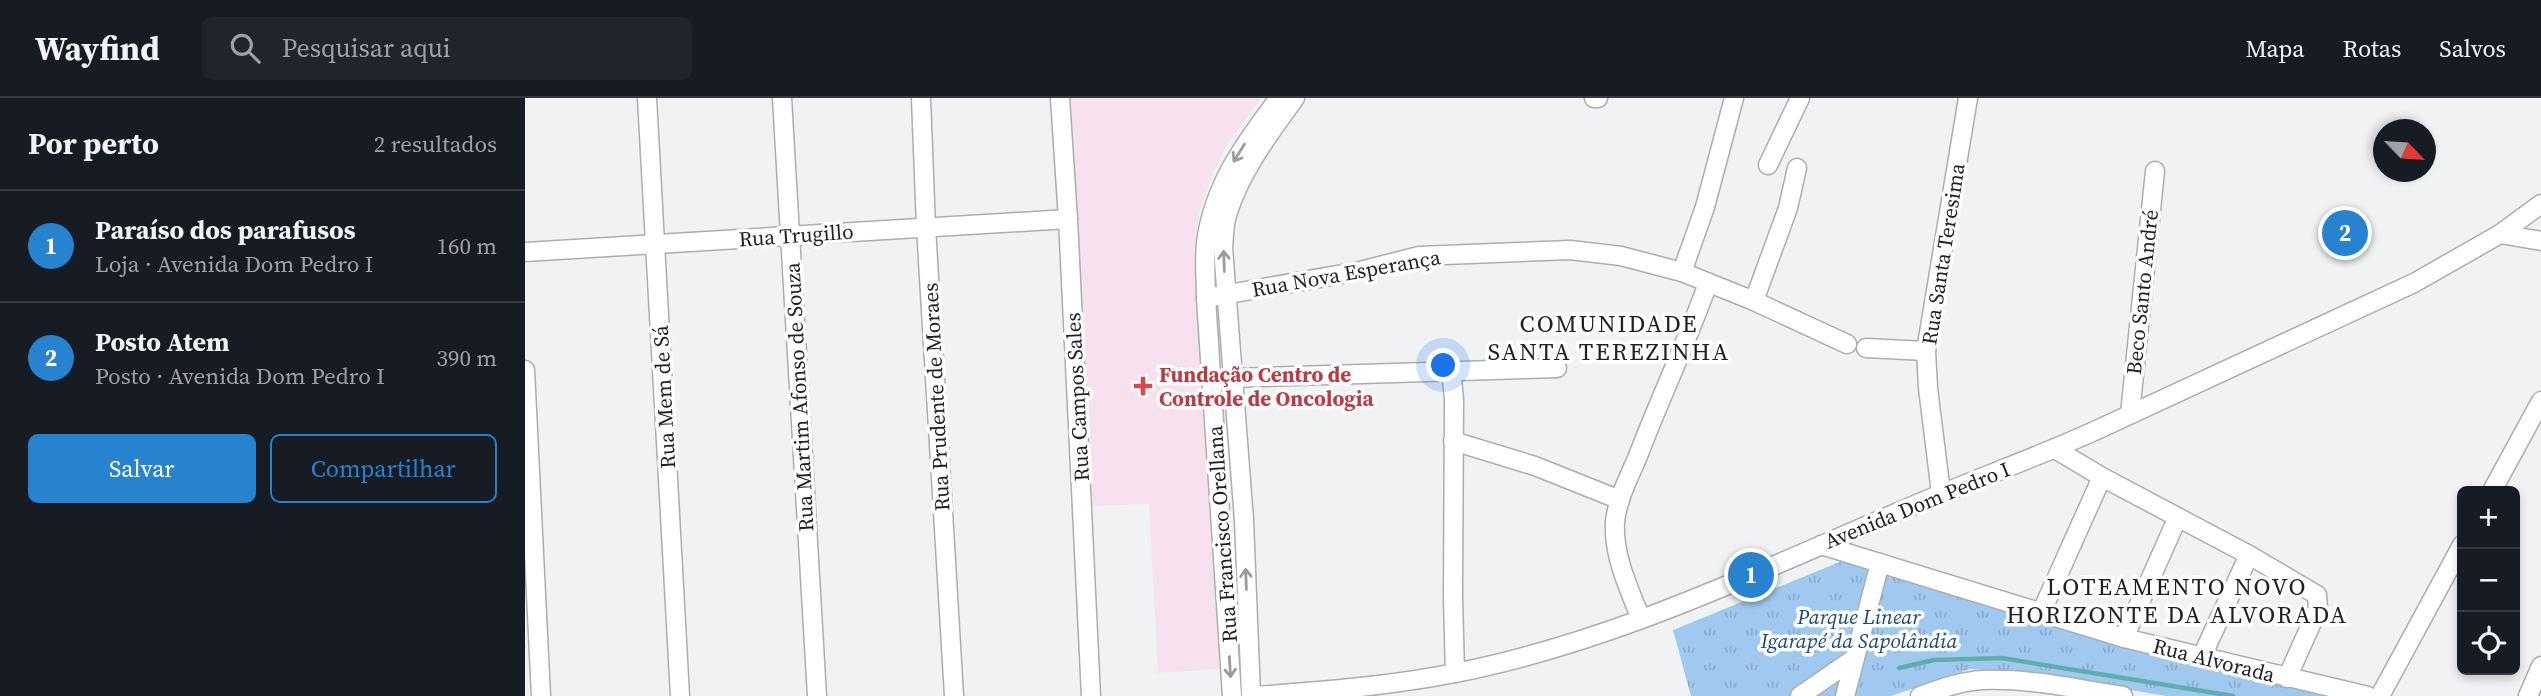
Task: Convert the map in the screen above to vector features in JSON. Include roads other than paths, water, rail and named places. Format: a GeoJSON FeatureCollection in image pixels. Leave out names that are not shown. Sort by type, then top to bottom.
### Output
{"type":"FeatureCollection","features":[{"type":"Feature","properties":{"kind":"street","name":"Rua Mem de Sá"},"geometry":{"type":"LineString","coordinates":[[647,98],[680,696]]}},
{"type":"Feature","properties":{"kind":"street","name":"Rua Martim Afonso de Souza"},"geometry":{"type":"LineString","coordinates":[[782,98],[817,696]]}},
{"type":"Feature","properties":{"kind":"street","name":"Rua Prudente de Moraes"},"geometry":{"type":"LineString","coordinates":[[921,98],[926,227],[954,696]]}},
{"type":"Feature","properties":{"kind":"street","name":"Rua Campos Sales"},"geometry":{"type":"LineString","coordinates":[[1060,98],[1091,696]]}},
{"type":"Feature","properties":{"kind":"street","name":"Rua Francisco Orellana"},"geometry":{"type":"LineString","coordinates":[[1232,696],[1206,298],[1206,249],[1218,218],[1230,168],[1279,98]]}},
{"type":"Feature","properties":{"kind":"street","name":"Rua Francisco Orellana"},"geometry":{"type":"LineString","coordinates":[[1251,696],[1244,520],[1223,247],[1218,218],[1234,196],[1262,144],[1295,98]]}},
{"type":"Feature","properties":{"kind":"street"},"geometry":{"type":"LineString","coordinates":[[1682,272],[1705,207],[1734,98]]}},
{"type":"Feature","properties":{"kind":"street"},"geometry":{"type":"LineString","coordinates":[[1768,165],[1800,98]]}},
{"type":"Feature","properties":{"kind":"street","name":"Rua Santa Teresima"},"geometry":{"type":"LineString","coordinates":[[1941,493],[1926,351],[1968,98]]}},
{"type":"Feature","properties":{"kind":"street"},"geometry":{"type":"LineString","coordinates":[[1754,301],[1788,208],[1797,168]]}},
{"type":"Feature","properties":{"kind":"street","name":"Beco Santo André"},"geometry":{"type":"LineString","coordinates":[[2130,414],[2155,171]]}},
{"type":"Feature","properties":{"kind":"street","name":"Avenida Dom Pedro I"},"geometry":{"type":"LineString","coordinates":[[1256,696],[1370,687],[1455,673],[1556,647],[1641,619],[1941,493],[2055,449],[2414,283],[2500,234],[2541,204]]}},
{"type":"Feature","properties":{"kind":"street","name":"Rua Trugillo"},"geometry":{"type":"LineString","coordinates":[[525,252],[1068,219]]}},
{"type":"Feature","properties":{"kind":"street"},"geometry":{"type":"LineString","coordinates":[[2500,234],[2541,241]]}},
{"type":"Feature","properties":{"kind":"street","name":"Rua Nova Esperança"},"geometry":{"type":"LineString","coordinates":[[1206,298],[1360,271],[1419,256],[1570,250],[1621,256],[1682,272],[1754,301],[1847,344]]}},
{"type":"Feature","properties":{"kind":"street"},"geometry":{"type":"LineString","coordinates":[[1641,619],[1623,575],[1615,522],[1620,500],[1690,333],[1708,283]]}},
{"type":"Feature","properties":{"kind":"street"},"geometry":{"type":"LineString","coordinates":[[1866,348],[1926,351]]}},
{"type":"Feature","properties":{"kind":"street"},"geometry":{"type":"LineString","coordinates":[[1233,378],[1557,369]]}},
{"type":"Feature","properties":{"kind":"street"},"geometry":{"type":"LineString","coordinates":[[525,370],[541,696]]}},
{"type":"Feature","properties":{"kind":"street"},"geometry":{"type":"LineString","coordinates":[[1451,370],[1454,399],[1455,673]]}},
{"type":"Feature","properties":{"kind":"street"},"geometry":{"type":"LineString","coordinates":[[2495,486],[2541,401]]}},
{"type":"Feature","properties":{"kind":"street"},"geometry":{"type":"LineString","coordinates":[[1453,441],[1535,466],[1620,500]]}},
{"type":"Feature","properties":{"kind":"street"},"geometry":{"type":"LineString","coordinates":[[2055,449],[2176,519],[2249,555],[2317,595],[2318,609],[2287,678]]}},
{"type":"Feature","properties":{"kind":"street"},"geometry":{"type":"LineString","coordinates":[[2041,613],[2102,477]]}},
{"type":"Feature","properties":{"kind":"street"},"geometry":{"type":"LineString","coordinates":[[2125,638],[2176,519]]}},
{"type":"Feature","properties":{"kind":"street","name":"Rua Alvorada"},"geometry":{"type":"LineString","coordinates":[[1821,545],[2125,638],[2368,696]]}},
{"type":"Feature","properties":{"kind":"street"},"geometry":{"type":"LineString","coordinates":[[2380,696],[2460,549]]}},
{"type":"Feature","properties":{"kind":"street"},"geometry":{"type":"LineString","coordinates":[[2202,656],[2249,555]]}},
{"type":"Feature","properties":{"kind":"street"},"geometry":{"type":"LineString","coordinates":[[1845,696],[1880,563]]}},
{"type":"Feature","properties":{"kind":"street"},"geometry":{"type":"LineString","coordinates":[[1800,696],[1855,658]]}},
{"type":"Feature","properties":{"kind":"street"},"geometry":{"type":"LineString","coordinates":[[2528,696],[2541,666]]}},
{"type":"Feature","properties":{"kind":"street"},"geometry":{"type":"LineString","coordinates":[[1920,696],[1963,683],[1979,688],[2018,681],[2114,695]]}},
{"type":"Feature","properties":{"kind":"waterway"},"geometry":{"type":"LineString","coordinates":[[1899,668],[1934,660],[2002,658],[2233,696]]}},
{"type":"Feature","properties":{"kind":"place","name":"Posto Atem"},"geometry":{"type":"Point","coordinates":[2345,233]}},
{"type":"Feature","properties":{"kind":"place","name":"Fundação Centro de Controle de Oncologia"},"geometry":{"type":"Point","coordinates":[1143,386]}},
{"type":"Feature","properties":{"kind":"place","name":"Paraíso dos parafusos"},"geometry":{"type":"Point","coordinates":[1751,575]}},
{"type":"Feature","properties":{"kind":"district","name":"COMUNIDADE SANTA TEREZINHA"},"geometry":{"type":"Point","coordinates":[1609,337]}},
{"type":"Feature","properties":{"kind":"district","name":"LOTEAMENTO NOVO HORIZONTE DA ALVORADA"},"geometry":{"type":"Point","coordinates":[2177,600]}},
{"type":"Feature","properties":{"kind":"park label","name":"Parque Linear Igarapé da Sapolândia"},"geometry":{"type":"Point","coordinates":[1859,628]}}]}
